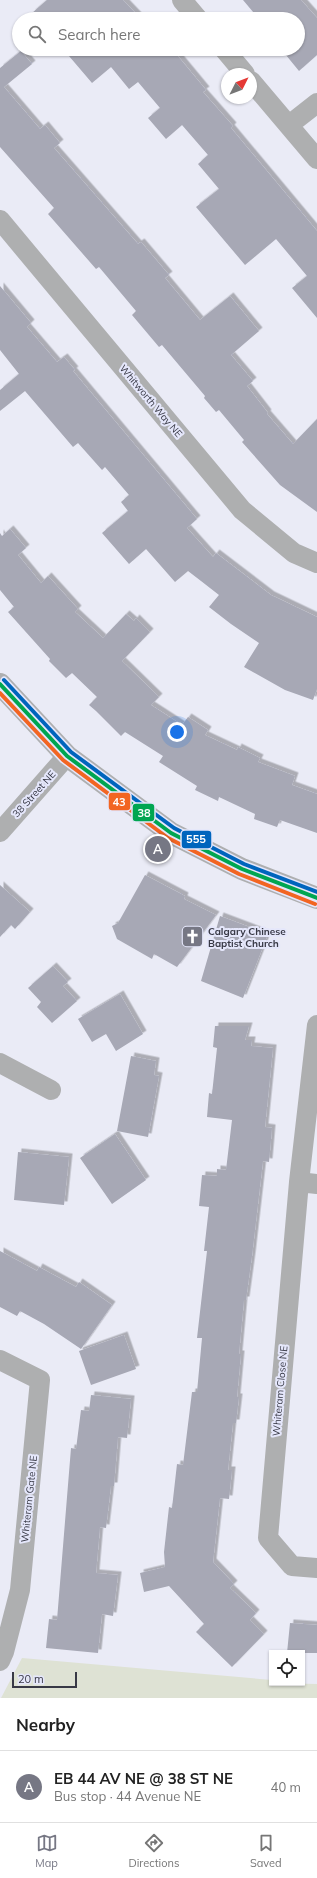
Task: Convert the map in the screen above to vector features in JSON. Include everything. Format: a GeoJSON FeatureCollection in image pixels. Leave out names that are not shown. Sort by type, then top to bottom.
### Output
{"type":"FeatureCollection","features":[{"type":"Feature","properties":{"kind":"street"},"geometry":{"type":"LineString","coordinates":[[182,0],[192,12]]}},
{"type":"Feature","properties":{"kind":"street"},"geometry":{"type":"LineString","coordinates":[[230,56],[240,68]]}},
{"type":"Feature","properties":{"kind":"street"},"geometry":{"type":"LineString","coordinates":[[257,88],[317,159]]}},
{"type":"Feature","properties":{"kind":"street"},"geometry":{"type":"LineString","coordinates":[[289,125],[317,104]]}},
{"type":"Feature","properties":{"kind":"street","name":"Whitworth Way NE"},"geometry":{"type":"LineString","coordinates":[[0,220],[242,510],[294,553],[317,563]]}},
{"type":"Feature","properties":{"kind":"street"},"geometry":{"type":"LineString","coordinates":[[0,684],[67,756],[171,833],[242,869],[317,898]]}},
{"type":"Feature","properties":{"kind":"street","name":"38 Street NE"},"geometry":{"type":"LineString","coordinates":[[0,832],[67,756]]}},
{"type":"Feature","properties":{"kind":"street","name":"Whiteram Close NE"},"geometry":{"type":"LineString","coordinates":[[317,1024],[308,1183],[268,1538],[292,1566],[317,1568]]}},
{"type":"Feature","properties":{"kind":"street"},"geometry":{"type":"LineString","coordinates":[[0,1063],[51,1090]]}},
{"type":"Feature","properties":{"kind":"street","name":"Whiteram Gate NE"},"geometry":{"type":"LineString","coordinates":[[0,1360],[40,1380],[20,1590],[4,1652],[0,1661]]}},
{"type":"Feature","properties":{"kind":"shaded area"},"geometry":{"type":"Polygon","coordinates":[[[22,1658],[269,1680],[269,1686],[305,1686],[305,1684],[317,1684],[317,1698],[1,1698],[22,1658]]]}},
{"type":"Feature","properties":{"kind":"building"},"geometry":{"type":"Polygon","coordinates":[[[47,0],[123,0],[134,12],[33,12],[47,0]]]}},
{"type":"Feature","properties":{"kind":"building"},"geometry":{"type":"Polygon","coordinates":[[[243,0],[301,0],[317,18],[317,55],[299,71],[287,56],[305,56],[305,12],[253,12],[243,0]]]}},
{"type":"Feature","properties":{"kind":"building"},"geometry":{"type":"Polygon","coordinates":[[[15,56],[25,56],[32,64],[4,87],[40,129],[45,125],[60,143],[54,148],[138,244],[141,242],[169,275],[165,278],[200,320],[230,296],[259,331],[231,355],[253,381],[247,386],[268,413],[267,414],[293,444],[317,419],[317,512],[280,485],[242,442],[244,440],[219,410],[216,412],[204,398],[205,396],[162,345],[159,347],[132,315],[136,311],[99,267],[96,269],[48,214],[54,208],[0,147],[0,68],[15,56]]]}},
{"type":"Feature","properties":{"kind":"building"},"geometry":{"type":"Polygon","coordinates":[[[69,56],[178,56],[206,90],[203,92],[233,126],[231,128],[317,231],[317,318],[292,288],[307,276],[276,239],[245,265],[196,207],[219,189],[198,164],[208,155],[182,125],[166,139],[148,118],[160,108],[138,82],[129,89],[111,67],[92,83],[69,56]]]}},
{"type":"Feature","properties":{"kind":"building"},"geometry":{"type":"Polygon","coordinates":[[[0,286],[31,323],[27,327],[57,362],[64,357],[75,370],[73,371],[197,519],[187,528],[213,557],[216,553],[271,595],[317,617],[317,689],[313,700],[285,690],[244,667],[259,643],[209,607],[219,595],[188,571],[175,582],[146,549],[129,564],[102,533],[128,511],[121,502],[129,495],[105,467],[102,470],[78,443],[73,447],[25,391],[0,411],[0,390],[19,374],[0,350],[0,286]]]}},
{"type":"Feature","properties":{"kind":"building"},"geometry":{"type":"Polygon","coordinates":[[[10,529],[26,548],[18,555],[41,583],[48,576],[78,609],[75,612],[103,638],[126,614],[134,621],[136,618],[150,632],[122,661],[159,697],[151,705],[182,725],[188,717],[208,730],[205,735],[237,750],[238,747],[260,758],[258,762],[295,776],[292,785],[317,794],[317,833],[280,820],[277,827],[254,819],[255,814],[219,797],[218,801],[195,790],[197,786],[159,762],[163,756],[125,732],[121,736],[89,705],[97,697],[72,673],[66,678],[49,661],[50,659],[8,612],[14,607],[0,590],[0,533],[2,536],[10,529]]]}},
{"type":"Feature","properties":{"kind":"building"},"geometry":{"type":"Polygon","coordinates":[[[145,875],[185,896],[184,899],[216,915],[177,967],[154,954],[152,959],[117,939],[112,926],[118,923],[145,875]]]}},
{"type":"Feature","properties":{"kind":"building"},"geometry":{"type":"Polygon","coordinates":[[[0,885],[30,912],[15,929],[11,925],[0,937],[0,885]]]}},
{"type":"Feature","properties":{"kind":"building"},"geometry":{"type":"Polygon","coordinates":[[[220,916],[268,934],[243,998],[201,981],[220,916]]]}},
{"type":"Feature","properties":{"kind":"building"},"geometry":{"type":"Polygon","coordinates":[[[53,966],[68,982],[63,986],[77,1001],[52,1023],[37,1007],[41,1002],[28,988],[53,966]]]}},
{"type":"Feature","properties":{"kind":"building"},"geometry":{"type":"Polygon","coordinates":[[[120,994],[143,1034],[116,1051],[106,1034],[92,1042],[78,1019],[120,994]]]}},
{"type":"Feature","properties":{"kind":"building"},"geometry":{"type":"Polygon","coordinates":[[[215,1026],[249,1026],[245,1040],[252,1040],[251,1046],[273,1048],[265,1127],[272,1128],[269,1162],[263,1161],[246,1300],[244,1300],[239,1354],[241,1354],[237,1397],[239,1397],[236,1423],[233,1423],[228,1470],[232,1470],[229,1499],[220,1498],[213,1562],[234,1584],[230,1588],[256,1613],[250,1620],[264,1634],[232,1667],[196,1632],[204,1624],[169,1586],[144,1592],[140,1573],[165,1567],[164,1552],[169,1507],[172,1508],[177,1464],[183,1465],[192,1392],[197,1392],[202,1338],[197,1338],[207,1251],[204,1251],[209,1207],[199,1206],[202,1175],[217,1176],[217,1169],[226,1170],[232,1120],[207,1117],[209,1093],[212,1094],[217,1048],[213,1047],[215,1026]]]}},
{"type":"Feature","properties":{"kind":"building"},"geometry":{"type":"Polygon","coordinates":[[[131,1056],[156,1061],[154,1075],[159,1076],[148,1137],[117,1131],[131,1056]]]}},
{"type":"Feature","properties":{"kind":"building"},"geometry":{"type":"Polygon","coordinates":[[[115,1134],[146,1180],[112,1204],[80,1158],[115,1134]]]}},
{"type":"Feature","properties":{"kind":"building"},"geometry":{"type":"Polygon","coordinates":[[[18,1152],[69,1157],[64,1205],[14,1200],[18,1152]]]}},
{"type":"Feature","properties":{"kind":"building"},"geometry":{"type":"Polygon","coordinates":[[[0,1251],[37,1271],[39,1267],[76,1287],[79,1282],[112,1305],[81,1349],[44,1324],[20,1311],[17,1316],[0,1307],[0,1251]]]}},
{"type":"Feature","properties":{"kind":"building"},"geometry":{"type":"Polygon","coordinates":[[[124,1335],[136,1369],[91,1385],[79,1351],[124,1335]]]}},
{"type":"Feature","properties":{"kind":"building"},"geometry":{"type":"Polygon","coordinates":[[[91,1395],[131,1399],[127,1438],[118,1437],[114,1486],[111,1486],[106,1528],[100,1527],[96,1573],[118,1575],[113,1616],[102,1614],[98,1653],[46,1648],[49,1619],[57,1620],[71,1448],[76,1449],[81,1410],[89,1411],[91,1395]]]}},
{"type":"Feature","properties":{"kind":"building"},"geometry":{"type":"Polygon","coordinates":[[[290,1623],[317,1625],[317,1653],[305,1653],[305,1650],[287,1650],[290,1623]]]}},
{"type":"Feature","properties":{"kind":"transit line","name":"555"},"geometry":{"type":"LineString","coordinates":[[4,680],[71,752],[174,828],[244,864],[317,892]]}},
{"type":"Feature","properties":{"kind":"transit line","name":"38"},"geometry":{"type":"LineString","coordinates":[[0,684],[67,756],[171,833],[242,869],[317,898]]}},
{"type":"Feature","properties":{"kind":"transit line","name":"43"},"geometry":{"type":"LineString","coordinates":[[0,693],[63,760],[168,838],[239,874],[315,904]]}},
{"type":"Feature","properties":{"kind":"place","name":"EB 44 AV NE @ 38 ST NE"},"geometry":{"type":"Point","coordinates":[158,849]}},
{"type":"Feature","properties":{"kind":"place","name":"Calgary Chinese Baptist Church"},"geometry":{"type":"Point","coordinates":[192,937]}}]}
